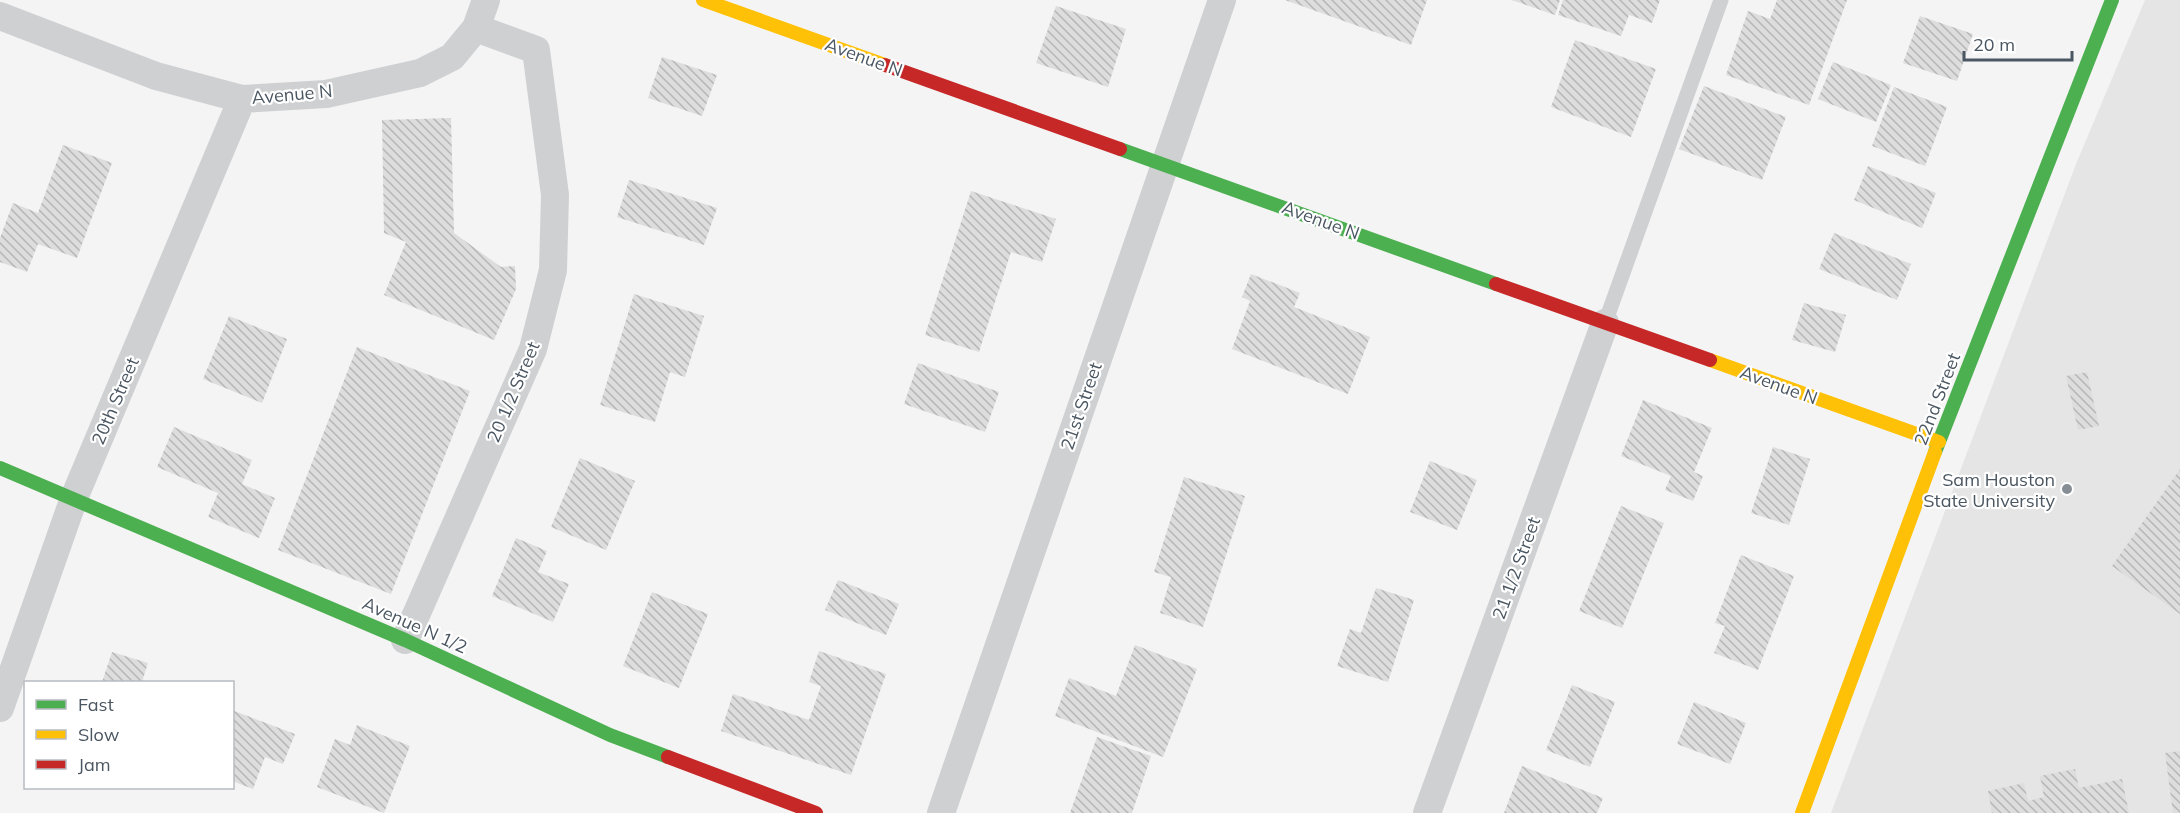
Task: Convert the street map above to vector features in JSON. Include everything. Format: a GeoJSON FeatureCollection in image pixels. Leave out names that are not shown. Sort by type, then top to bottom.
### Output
{"type":"FeatureCollection","features":[{"type":"Feature","properties":{"kind":"street","name":"Avenue N"},"geometry":{"type":"LineString","coordinates":[[0,16],[156,76],[242,99],[326,94],[420,73],[452,57],[476,28],[486,0]]}},
{"type":"Feature","properties":{"kind":"street","name":"Avenue N"},"geometry":{"type":"LineString","coordinates":[[704,0],[1939,442]]}},
{"type":"Feature","properties":{"kind":"street","name":"21st Street"},"geometry":{"type":"LineString","coordinates":[[941,813],[1222,0]]}},
{"type":"Feature","properties":{"kind":"street","name":"22nd Street"},"geometry":{"type":"LineString","coordinates":[[1802,813],[1939,442],[2112,0]]}},
{"type":"Feature","properties":{"kind":"street","name":"20 1/2 Street"},"geometry":{"type":"LineString","coordinates":[[405,640],[533,349],[553,270],[555,195],[536,50],[476,28]]}},
{"type":"Feature","properties":{"kind":"street","name":"20th Street"},"geometry":{"type":"LineString","coordinates":[[0,708],[75,498],[242,99]]}},
{"type":"Feature","properties":{"kind":"street","name":"21 1/2 Street"},"geometry":{"type":"LineString","coordinates":[[1427,813],[1605,323]]}},
{"type":"Feature","properties":{"kind":"street","name":"Avenue N 1/2"},"geometry":{"type":"LineString","coordinates":[[0,468],[405,640],[610,735],[816,813]]}},
{"type":"Feature","properties":{"kind":"lane"},"geometry":{"type":"LineString","coordinates":[[1605,323],[1721,0]]}},
{"type":"Feature","properties":{"kind":"shaded area","name":"Sam Houston State University"},"geometry":{"type":"Polygon","coordinates":[[[2145,0],[2180,0],[2180,813],[1831,813],[2076,164],[2145,0]]]}},
{"type":"Feature","properties":{"kind":"building"},"geometry":{"type":"Polygon","coordinates":[[[1285,0],[1427,0],[1411,45],[1285,0]]]}},
{"type":"Feature","properties":{"kind":"building"},"geometry":{"type":"Polygon","coordinates":[[[1512,0],[1560,0],[1555,15],[1512,0]]]}},
{"type":"Feature","properties":{"kind":"building"},"geometry":{"type":"Polygon","coordinates":[[[1563,0],[1660,0],[1652,23],[1629,15],[1621,36],[1558,15],[1563,0]]]}},
{"type":"Feature","properties":{"kind":"building"},"geometry":{"type":"Polygon","coordinates":[[[1777,0],[1847,0],[1809,105],[1726,75],[1748,11],[1770,19],[1777,0]]]}},
{"type":"Feature","properties":{"kind":"building"},"geometry":{"type":"Polygon","coordinates":[[[1056,6],[1126,29],[1108,87],[1036,63],[1056,6]]]}},
{"type":"Feature","properties":{"kind":"building"},"geometry":{"type":"Polygon","coordinates":[[[1920,16],[1973,34],[1957,81],[1903,63],[1920,16]]]}},
{"type":"Feature","properties":{"kind":"building"},"geometry":{"type":"Polygon","coordinates":[[[1575,40],[1656,69],[1631,137],[1551,107],[1575,40]]]}},
{"type":"Feature","properties":{"kind":"building"},"geometry":{"type":"Polygon","coordinates":[[[662,57],[717,75],[702,116],[648,98],[662,57]]]}},
{"type":"Feature","properties":{"kind":"building"},"geometry":{"type":"Polygon","coordinates":[[[1833,62],[1891,85],[1876,122],[1818,99],[1833,62]]]}},
{"type":"Feature","properties":{"kind":"building"},"geometry":{"type":"Polygon","coordinates":[[[1704,86],[1786,117],[1762,180],[1679,149],[1704,86]]]}},
{"type":"Feature","properties":{"kind":"building"},"geometry":{"type":"Polygon","coordinates":[[[1894,87],[1947,107],[1925,166],[1872,146],[1894,87]]]}},
{"type":"Feature","properties":{"kind":"building"},"geometry":{"type":"Polygon","coordinates":[[[451,118],[454,233],[501,267],[515,266],[516,289],[494,340],[384,295],[406,242],[384,233],[382,120],[451,118]]]}},
{"type":"Feature","properties":{"kind":"building"},"geometry":{"type":"Polygon","coordinates":[[[63,145],[112,163],[77,258],[38,244],[27,272],[0,262],[0,238],[13,203],[38,213],[63,145]]]}},
{"type":"Feature","properties":{"kind":"building"},"geometry":{"type":"Polygon","coordinates":[[[1868,166],[1936,193],[1922,228],[1854,200],[1868,166]]]}},
{"type":"Feature","properties":{"kind":"building"},"geometry":{"type":"Polygon","coordinates":[[[629,180],[717,208],[704,245],[617,217],[629,180]]]}},
{"type":"Feature","properties":{"kind":"building"},"geometry":{"type":"Polygon","coordinates":[[[971,191],[1056,219],[1042,262],[1011,252],[979,352],[925,335],[971,191]]]}},
{"type":"Feature","properties":{"kind":"building"},"geometry":{"type":"Polygon","coordinates":[[[1834,233],[1911,264],[1897,300],[1819,269],[1834,233]]]}},
{"type":"Feature","properties":{"kind":"building"},"geometry":{"type":"Polygon","coordinates":[[[1251,274],[1300,293],[1294,307],[1370,337],[1348,394],[1232,349],[1250,301],[1242,297],[1251,274]]]}},
{"type":"Feature","properties":{"kind":"building"},"geometry":{"type":"Polygon","coordinates":[[[634,294],[704,316],[685,377],[670,372],[655,422],[600,405],[634,294]]]}},
{"type":"Feature","properties":{"kind":"building"},"geometry":{"type":"Polygon","coordinates":[[[1804,303],[1846,315],[1835,352],[1792,340],[1804,303]]]}},
{"type":"Feature","properties":{"kind":"building"},"geometry":{"type":"Polygon","coordinates":[[[229,316],[287,339],[262,403],[203,379],[229,316]]]}},
{"type":"Feature","properties":{"kind":"building"},"geometry":{"type":"Polygon","coordinates":[[[357,347],[470,391],[391,594],[278,550],[357,347]]]}},
{"type":"Feature","properties":{"kind":"building"},"geometry":{"type":"Polygon","coordinates":[[[918,363],[999,392],[985,432],[904,404],[918,363]]]}},
{"type":"Feature","properties":{"kind":"building"},"geometry":{"type":"Polygon","coordinates":[[[2087,372],[2099,426],[2078,430],[2066,376],[2087,372]]]}},
{"type":"Feature","properties":{"kind":"building"},"geometry":{"type":"Polygon","coordinates":[[[1643,400],[1712,428],[1694,472],[1703,476],[1693,501],[1665,490],[1671,476],[1621,456],[1643,400]]]}},
{"type":"Feature","properties":{"kind":"building"},"geometry":{"type":"Polygon","coordinates":[[[174,427],[252,460],[242,484],[275,498],[259,538],[208,517],[218,493],[157,467],[174,427]]]}},
{"type":"Feature","properties":{"kind":"building"},"geometry":{"type":"Polygon","coordinates":[[[1773,447],[1810,459],[1789,525],[1751,513],[1773,447]]]}},
{"type":"Feature","properties":{"kind":"building"},"geometry":{"type":"Polygon","coordinates":[[[580,458],[635,481],[606,550],[551,527],[580,458]]]}},
{"type":"Feature","properties":{"kind":"building"},"geometry":{"type":"Polygon","coordinates":[[[1430,461],[1477,480],[1457,530],[1410,512],[1430,461]]]}},
{"type":"Feature","properties":{"kind":"building"},"geometry":{"type":"Polygon","coordinates":[[[2180,469],[2180,614],[2112,566],[2180,469]]]}},
{"type":"Feature","properties":{"kind":"building"},"geometry":{"type":"Polygon","coordinates":[[[1184,477],[1245,496],[1203,627],[1160,613],[1171,577],[1154,572],[1184,477]]]}},
{"type":"Feature","properties":{"kind":"building"},"geometry":{"type":"Polygon","coordinates":[[[1621,506],[1664,523],[1622,628],[1579,611],[1621,506]]]}},
{"type":"Feature","properties":{"kind":"building"},"geometry":{"type":"Polygon","coordinates":[[[516,538],[547,551],[538,572],[569,584],[553,622],[492,596],[516,538]]]}},
{"type":"Feature","properties":{"kind":"building"},"geometry":{"type":"Polygon","coordinates":[[[1741,555],[1794,576],[1758,670],[1714,653],[1725,626],[1715,623],[1741,555]]]}},
{"type":"Feature","properties":{"kind":"building"},"geometry":{"type":"Polygon","coordinates":[[[838,580],[899,604],[886,635],[825,610],[838,580]]]}},
{"type":"Feature","properties":{"kind":"building"},"geometry":{"type":"Polygon","coordinates":[[[1376,588],[1414,600],[1388,682],[1337,666],[1350,629],[1361,633],[1376,588]]]}},
{"type":"Feature","properties":{"kind":"building"},"geometry":{"type":"Polygon","coordinates":[[[652,592],[708,614],[679,688],[623,666],[652,592]]]}},
{"type":"Feature","properties":{"kind":"building"},"geometry":{"type":"Polygon","coordinates":[[[1135,645],[1197,669],[1163,757],[1055,716],[1069,678],[1116,696],[1135,645]]]}},
{"type":"Feature","properties":{"kind":"building"},"geometry":{"type":"Polygon","coordinates":[[[819,651],[886,674],[851,775],[721,731],[733,694],[809,720],[821,686],[809,682],[819,651]]]}},
{"type":"Feature","properties":{"kind":"building"},"geometry":{"type":"Polygon","coordinates":[[[112,652],[148,663],[142,681],[102,681],[112,652]]]}},
{"type":"Feature","properties":{"kind":"building"},"geometry":{"type":"Polygon","coordinates":[[[1572,685],[1615,702],[1590,767],[1546,750],[1572,685]]]}},
{"type":"Feature","properties":{"kind":"building"},"geometry":{"type":"Polygon","coordinates":[[[1694,702],[1746,723],[1730,764],[1677,744],[1694,702]]]}},
{"type":"Feature","properties":{"kind":"building"},"geometry":{"type":"Polygon","coordinates":[[[234,711],[295,734],[283,764],[265,757],[253,789],[234,782],[234,711]]]}},
{"type":"Feature","properties":{"kind":"building"},"geometry":{"type":"Polygon","coordinates":[[[357,725],[410,746],[384,813],[317,787],[335,739],[350,745],[357,725]]]}},
{"type":"Feature","properties":{"kind":"building"},"geometry":{"type":"Polygon","coordinates":[[[1097,737],[1151,756],[1132,813],[1070,813],[1097,737]]]}},
{"type":"Feature","properties":{"kind":"building"},"geometry":{"type":"Polygon","coordinates":[[[2180,751],[2180,813],[2173,813],[2165,753],[2180,751]]]}},
{"type":"Feature","properties":{"kind":"building"},"geometry":{"type":"Polygon","coordinates":[[[1522,766],[1603,798],[1597,813],[1504,813],[1522,766]]]}},
{"type":"Feature","properties":{"kind":"building"},"geometry":{"type":"Polygon","coordinates":[[[2075,769],[2079,788],[2122,779],[2129,813],[1992,813],[1988,791],[2024,783],[2028,801],[2044,797],[2040,776],[2075,769]]]}},
{"type":"Feature","properties":{"kind":"traffic: fast"},"geometry":{"type":"LineString","coordinates":[[1935,452],[2112,0]]}},
{"type":"Feature","properties":{"kind":"traffic: fast"},"geometry":{"type":"LineString","coordinates":[[1120,149],[1496,284]]}},
{"type":"Feature","properties":{"kind":"traffic: fast"},"geometry":{"type":"LineString","coordinates":[[0,468],[405,640],[610,735],[668,757]]}},
{"type":"Feature","properties":{"kind":"traffic: slow"},"geometry":{"type":"LineString","coordinates":[[703,0],[885,65]]}},
{"type":"Feature","properties":{"kind":"traffic: slow"},"geometry":{"type":"LineString","coordinates":[[1710,360],[1939,442]]}},
{"type":"Feature","properties":{"kind":"traffic: slow"},"geometry":{"type":"LineString","coordinates":[[1802,813],[1935,452]]}},
{"type":"Feature","properties":{"kind":"traffic: jam"},"geometry":{"type":"LineString","coordinates":[[885,65],[1120,149]]}},
{"type":"Feature","properties":{"kind":"traffic: jam"},"geometry":{"type":"LineString","coordinates":[[1496,284],[1710,360]]}},
{"type":"Feature","properties":{"kind":"traffic: jam"},"geometry":{"type":"LineString","coordinates":[[668,757],[816,813]]}},
{"type":"Feature","properties":{"kind":"place","name":"Sam Houston State University"},"geometry":{"type":"Point","coordinates":[2067,489]}}]}
